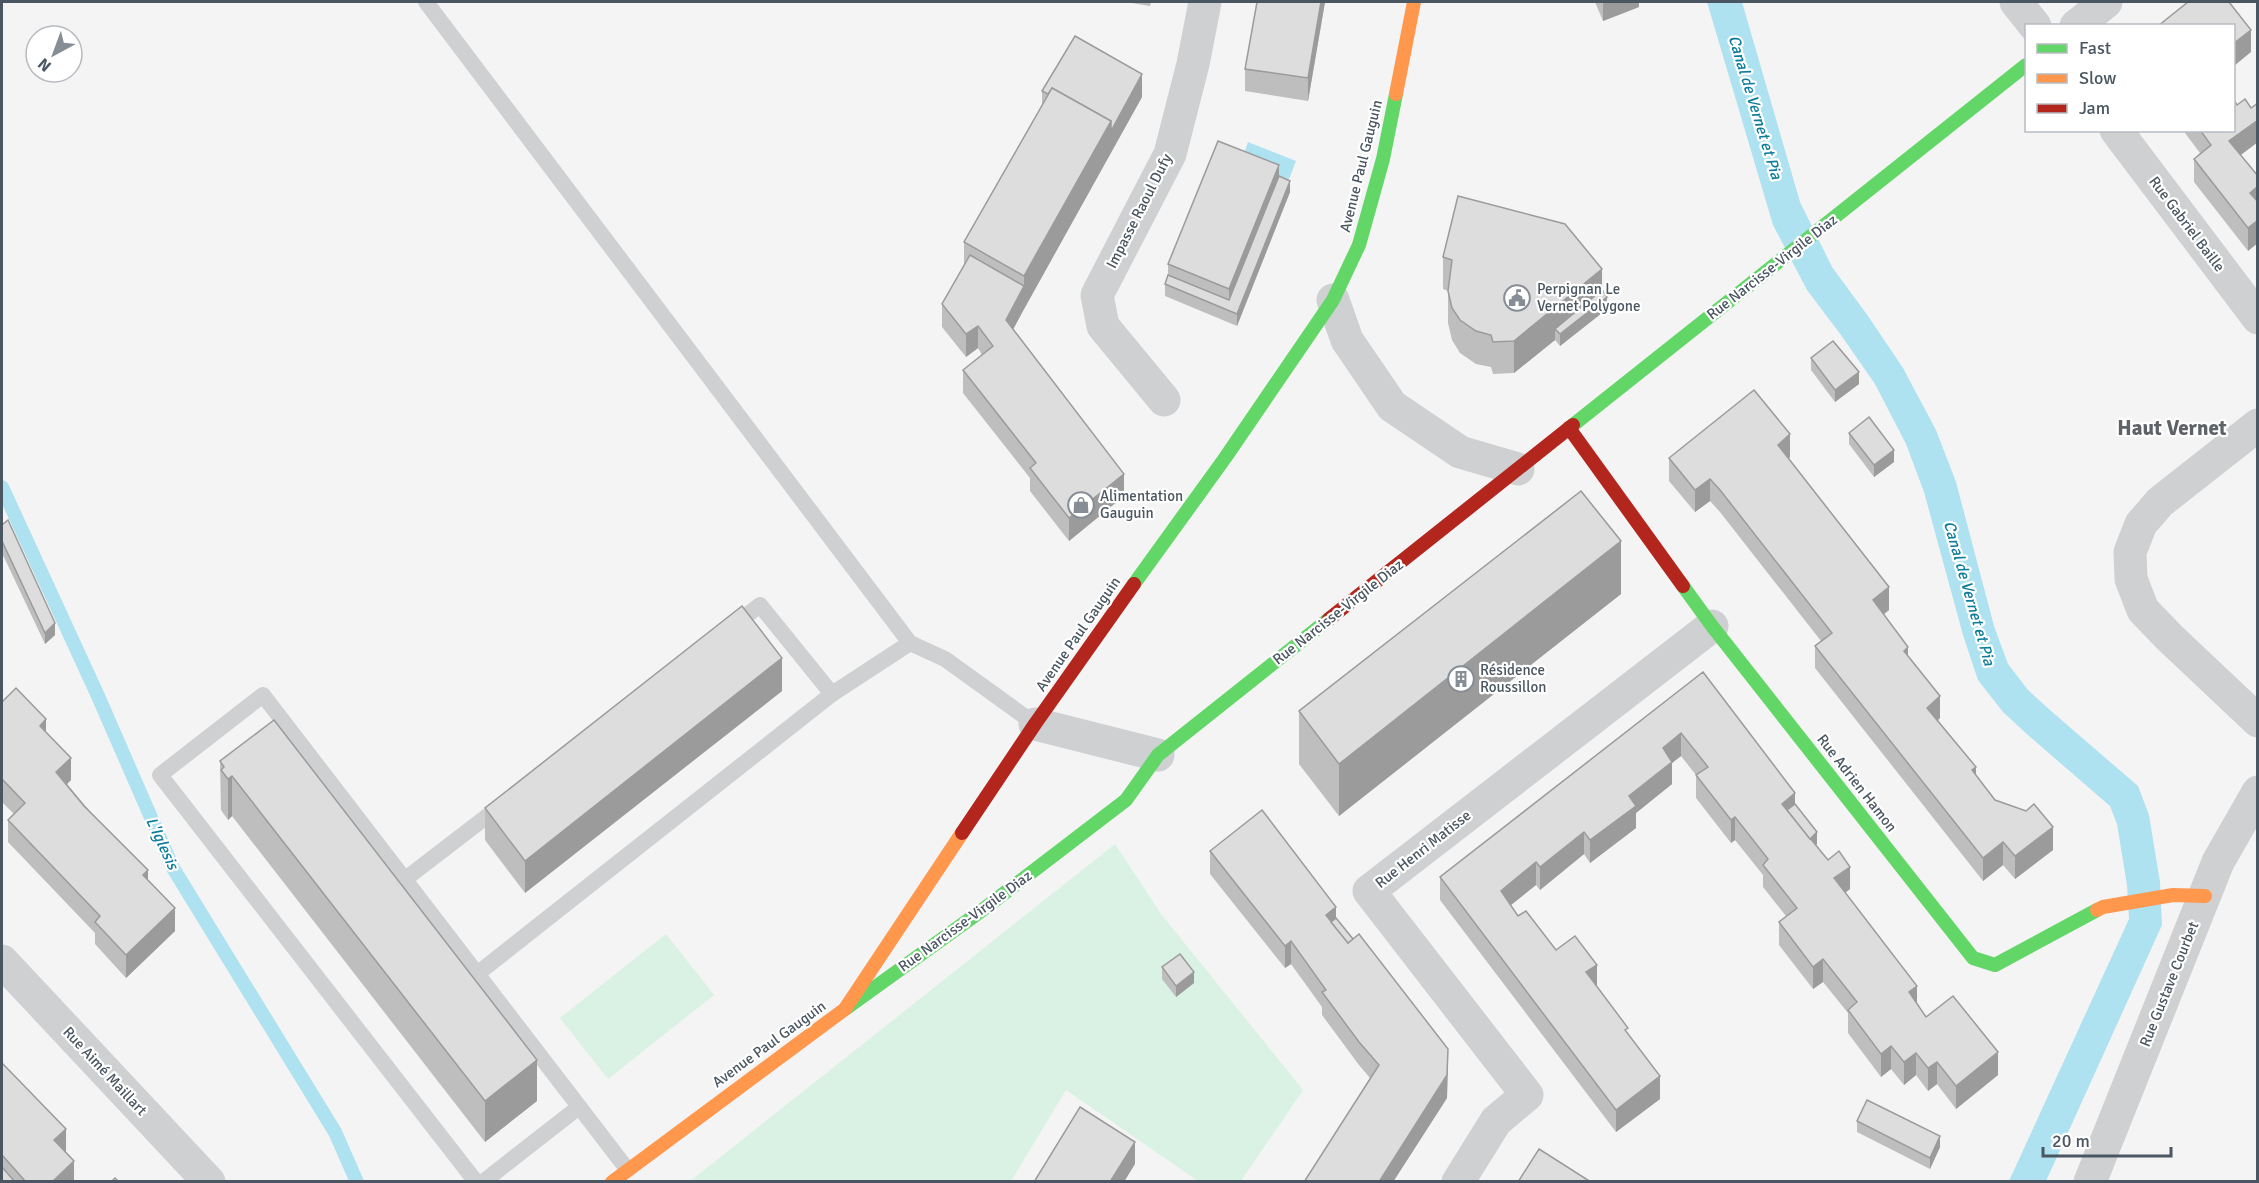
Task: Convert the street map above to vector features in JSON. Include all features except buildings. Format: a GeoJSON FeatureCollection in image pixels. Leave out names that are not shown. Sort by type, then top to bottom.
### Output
{"type":"FeatureCollection","features":[{"type":"Feature","properties":{"kind":"street","name":"Impasse Raoul Dufy"},"geometry":{"type":"LineString","coordinates":[[1164,400],[1103,326],[1097,294],[1170,154],[1193,64],[1205,2]]}},
{"type":"Feature","properties":{"kind":"street","name":"Avenue Paul Gauguin"},"geometry":{"type":"LineString","coordinates":[[612,1182],[845,1009],[1035,724],[1225,458],[1333,300],[1359,245],[1383,159],[1414,2]]}},
{"type":"Feature","properties":{"kind":"street"},"geometry":{"type":"LineString","coordinates":[[2016,2],[2033,24]]}},
{"type":"Feature","properties":{"kind":"street"},"geometry":{"type":"LineString","coordinates":[[2078,24],[2106,2]]}},
{"type":"Feature","properties":{"kind":"street","name":"Rue Narcisse-Virgile Diaz"},"geometry":{"type":"LineString","coordinates":[[845,1009],[981,911],[1126,800],[1158,755],[2025,66]]}},
{"type":"Feature","properties":{"kind":"street","name":"Rue Gabriel Baille"},"geometry":{"type":"LineString","coordinates":[[2118,132],[2246,278],[2258,318]]}},
{"type":"Feature","properties":{"kind":"street"},"geometry":{"type":"LineString","coordinates":[[1333,300],[1347,340],[1392,406],[1460,452],[1518,469]]}},
{"type":"Feature","properties":{"kind":"street"},"geometry":{"type":"LineString","coordinates":[[2258,425],[2160,502],[2141,524],[2130,552],[2131,579],[2144,610],[2169,637],[2258,721]]}},
{"type":"Feature","properties":{"kind":"street","name":"Rue Adrien Hamon"},"geometry":{"type":"LineString","coordinates":[[1569,428],[1712,626],[1973,957],[1995,965],[2103,907],[2189,896]]}},
{"type":"Feature","properties":{"kind":"street","name":"Rue Henri Matisse"},"geometry":{"type":"LineString","coordinates":[[1458,1182],[1496,1121],[1527,1095],[1369,891],[1712,626]]}},
{"type":"Feature","properties":{"kind":"street"},"geometry":{"type":"LineString","coordinates":[[1035,724],[1158,755]]}},
{"type":"Feature","properties":{"kind":"street","name":"Rue Gustave Courbet"},"geometry":{"type":"LineString","coordinates":[[2090,1182],[2189,896],[2218,862],[2258,792]]}},
{"type":"Feature","properties":{"kind":"street","name":"Rue Aimé Maillart"},"geometry":{"type":"LineString","coordinates":[[2,961],[209,1182]]}},
{"type":"Feature","properties":{"kind":"lane"},"geometry":{"type":"LineString","coordinates":[[426,2],[910,643],[945,659],[1035,724]]}},
{"type":"Feature","properties":{"kind":"lane"},"geometry":{"type":"LineString","coordinates":[[723,634],[760,605],[832,694]]}},
{"type":"Feature","properties":{"kind":"lane"},"geometry":{"type":"LineString","coordinates":[[477,974],[832,694],[910,643]]}},
{"type":"Feature","properties":{"kind":"lane"},"geometry":{"type":"LineString","coordinates":[[476,1182],[160,775],[263,695],[627,1169]]}},
{"type":"Feature","properties":{"kind":"lane"},"geometry":{"type":"LineString","coordinates":[[404,880],[517,793]]}},
{"type":"Feature","properties":{"kind":"lane"},"geometry":{"type":"LineString","coordinates":[[483,1182],[579,1107]]}},
{"type":"Feature","properties":{"kind":"green space"},"geometry":{"type":"Polygon","coordinates":[[[1115,844],[1161,914],[1303,1090],[1241,1181],[1198,1181],[1066,1090],[1011,1181],[689,1182],[1115,844]]]}},
{"type":"Feature","properties":{"kind":"green space"},"geometry":{"type":"Polygon","coordinates":[[[666,934],[714,995],[608,1079],[560,1018],[666,934]]]}},
{"type":"Feature","properties":{"kind":"water","name":"Canal de Vernet et Pia"},"geometry":{"type":"Polygon","coordinates":[[[1707,2],[1742,2],[1800,202],[1832,267],[1903,368],[1936,430],[1956,482],[1994,626],[2008,664],[2028,690],[2138,786],[2149,815],[2160,882],[2162,925],[2046,1181],[2009,1181],[2129,919],[2127,885],[2117,824],[2110,806],[2003,712],[1978,680],[1963,635],[1924,492],[1906,444],[1875,384],[1807,290],[1773,225],[1707,2]]]}},
{"type":"Feature","properties":{"kind":"water"},"geometry":{"type":"Polygon","coordinates":[[[1248,142],[1296,161],[1287,184],[1240,166],[1248,142]]]}},
{"type":"Feature","properties":{"kind":"waterway","name":"L'Iglesis"},"geometry":{"type":"LineString","coordinates":[[2,487],[98,696],[173,868],[335,1132],[357,1182]]}},
{"type":"Feature","properties":{"kind":"traffic: fast"},"geometry":{"type":"LineString","coordinates":[[1573,425],[2025,66]]}},
{"type":"Feature","properties":{"kind":"traffic: fast"},"geometry":{"type":"LineString","coordinates":[[1134,584],[1225,458],[1333,300],[1359,245],[1383,159],[1396,94]]}},
{"type":"Feature","properties":{"kind":"traffic: fast"},"geometry":{"type":"LineString","coordinates":[[1683,586],[1973,958],[1995,965],[2097,910]]}},
{"type":"Feature","properties":{"kind":"traffic: fast"},"geometry":{"type":"LineString","coordinates":[[845,1009],[981,911],[1126,800],[1158,755],[1329,619]]}},
{"type":"Feature","properties":{"kind":"traffic: slow"},"geometry":{"type":"LineString","coordinates":[[1396,94],[1414,2]]}},
{"type":"Feature","properties":{"kind":"traffic: slow"},"geometry":{"type":"LineString","coordinates":[[612,1182],[845,1009],[962,833]]}},
{"type":"Feature","properties":{"kind":"traffic: slow"},"geometry":{"type":"LineString","coordinates":[[2097,910],[2173,895],[2205,896]]}},
{"type":"Feature","properties":{"kind":"traffic: jam"},"geometry":{"type":"LineString","coordinates":[[1329,619],[1573,425]]}},
{"type":"Feature","properties":{"kind":"traffic: jam"},"geometry":{"type":"LineString","coordinates":[[1569,428],[1683,586]]}},
{"type":"Feature","properties":{"kind":"traffic: jam"},"geometry":{"type":"LineString","coordinates":[[962,833],[1035,724],[1134,584]]}},
{"type":"Feature","properties":{"kind":"place","name":"Perpignan Le Vernet Polygone"},"geometry":{"type":"Point","coordinates":[1517,298]}},
{"type":"Feature","properties":{"kind":"place","name":"Alimentation Gauguin"},"geometry":{"type":"Point","coordinates":[1081,505]}},
{"type":"Feature","properties":{"kind":"place","name":"Résidence Roussillon"},"geometry":{"type":"Point","coordinates":[1461,679]}},
{"type":"Feature","properties":{"kind":"district","name":"Haut Vernet"},"geometry":{"type":"Point","coordinates":[2172,428]}}]}
